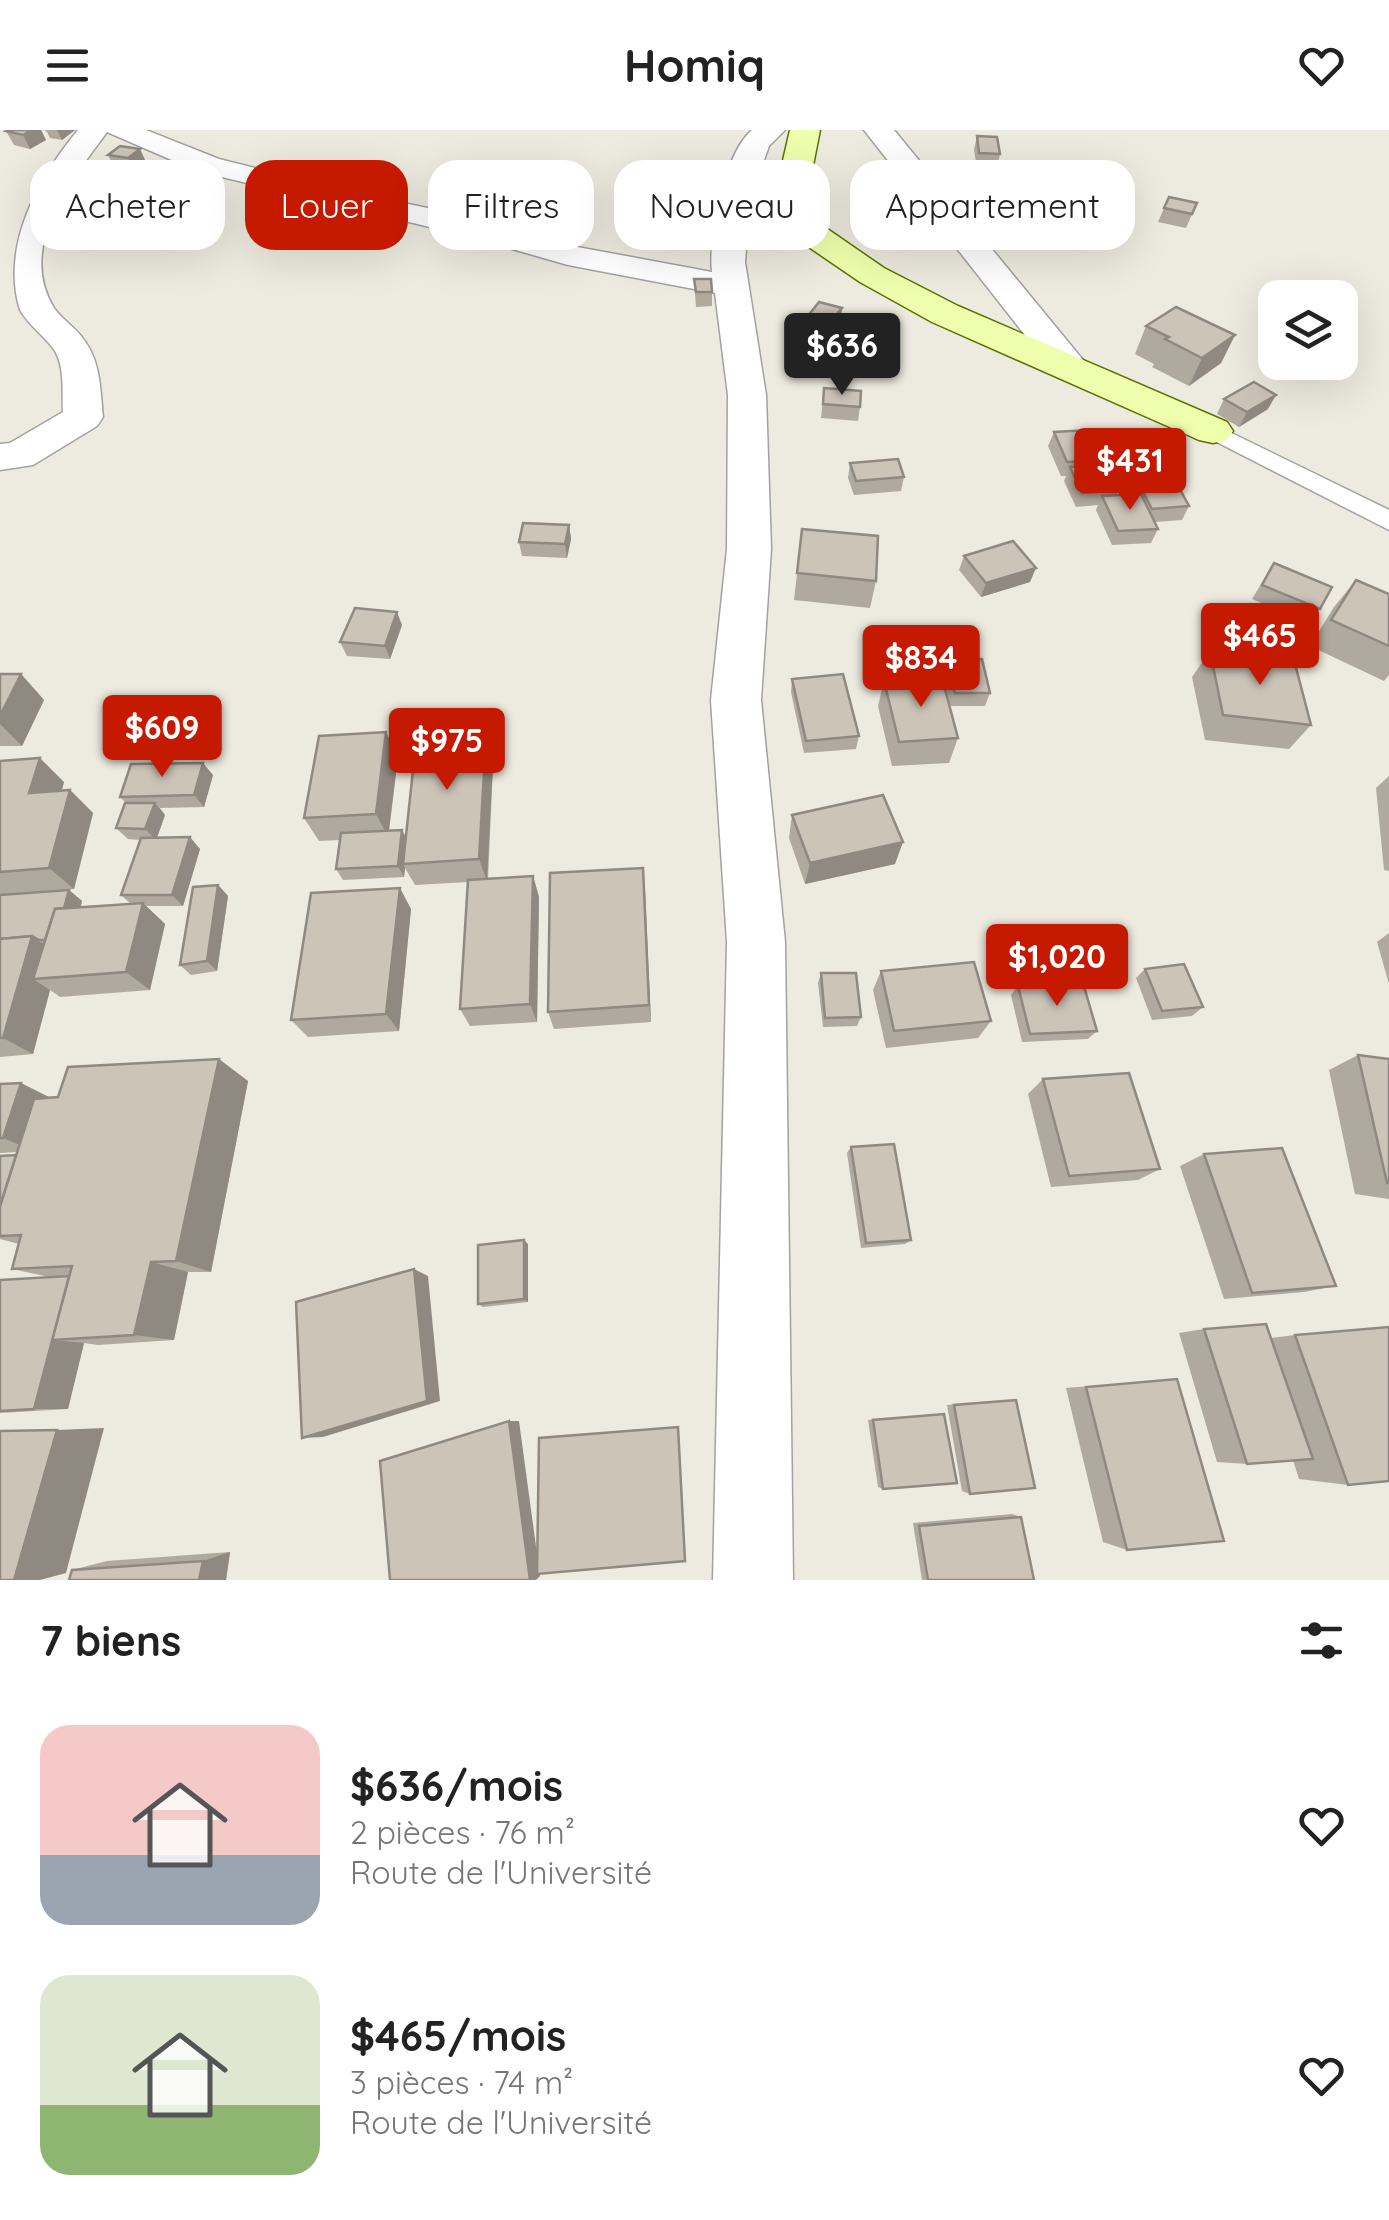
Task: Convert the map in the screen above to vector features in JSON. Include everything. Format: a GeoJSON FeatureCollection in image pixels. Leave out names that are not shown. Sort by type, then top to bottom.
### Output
{"type":"FeatureCollection","features":[{"type":"Feature","properties":{"kind":"street"},"geometry":{"type":"LineString","coordinates":[[0,457],[19,456],[83,417],[76,353],[36,308],[24,274],[33,224],[56,175],[94,130]]}},
{"type":"Feature","properties":{"kind":"street"},"geometry":{"type":"LineString","coordinates":[[120,130],[208,164],[340,199],[470,226],[568,255],[732,286]]}},
{"type":"Feature","properties":{"kind":"street"},"geometry":{"type":"LineString","coordinates":[[752,1580],[756,942],[736,700],[750,549],[748,414],[728,262],[734,200],[756,142],[770,130]]}},
{"type":"Feature","properties":{"kind":"street"},"geometry":{"type":"LineString","coordinates":[[804,130],[792,191],[812,234],[872,276],[930,306],[1213,430]]}},
{"type":"Feature","properties":{"kind":"street"},"geometry":{"type":"LineString","coordinates":[[879,130],[1070,368]]}},
{"type":"Feature","properties":{"kind":"lane"},"geometry":{"type":"LineString","coordinates":[[1213,430],[1389,521]]}},
{"type":"Feature","properties":{"kind":"building"},"geometry":{"type":"Polygon","coordinates":[[[8,130],[32,130],[23,135],[8,130]]]}},
{"type":"Feature","properties":{"kind":"building"},"geometry":{"type":"Polygon","coordinates":[[[977,136],[997,137],[1000,154],[979,153],[977,136]]]}},
{"type":"Feature","properties":{"kind":"building"},"geometry":{"type":"Polygon","coordinates":[[[120,146],[140,149],[128,158],[108,155],[120,146]]]}},
{"type":"Feature","properties":{"kind":"building"},"geometry":{"type":"Polygon","coordinates":[[[1169,197],[1197,203],[1192,214],[1164,208],[1169,197]]]}},
{"type":"Feature","properties":{"kind":"building"},"geometry":{"type":"Polygon","coordinates":[[[694,279],[711,279],[712,292],[696,292],[694,279]]]}},
{"type":"Feature","properties":{"kind":"building"},"geometry":{"type":"Polygon","coordinates":[[[819,302],[842,308],[826,327],[804,321],[819,302]]]}},
{"type":"Feature","properties":{"kind":"building"},"geometry":{"type":"Polygon","coordinates":[[[1176,307],[1235,335],[1202,358],[1146,326],[1176,307]]]}},
{"type":"Feature","properties":{"kind":"building"},"geometry":{"type":"Polygon","coordinates":[[[1254,382],[1276,395],[1247,412],[1224,399],[1254,382]]]}},
{"type":"Feature","properties":{"kind":"building"},"geometry":{"type":"Polygon","coordinates":[[[824,388],[861,391],[860,407],[823,404],[824,388]]]}},
{"type":"Feature","properties":{"kind":"building"},"geometry":{"type":"Polygon","coordinates":[[[1091,430],[1105,460],[1067,462],[1054,432],[1091,430]]]}},
{"type":"Feature","properties":{"kind":"building"},"geometry":{"type":"Polygon","coordinates":[[[898,459],[904,477],[856,481],[850,463],[898,459]]]}},
{"type":"Feature","properties":{"kind":"building"},"geometry":{"type":"Polygon","coordinates":[[[1106,465],[1119,490],[1082,493],[1070,467],[1106,465]]]}},
{"type":"Feature","properties":{"kind":"building"},"geometry":{"type":"Polygon","coordinates":[[[1177,484],[1189,506],[1152,509],[1140,486],[1177,484]]]}},
{"type":"Feature","properties":{"kind":"building"},"geometry":{"type":"Polygon","coordinates":[[[1141,494],[1158,529],[1118,531],[1102,496],[1141,494]]]}},
{"type":"Feature","properties":{"kind":"building"},"geometry":{"type":"Polygon","coordinates":[[[523,523],[569,525],[565,544],[519,542],[523,523]]]}},
{"type":"Feature","properties":{"kind":"building"},"geometry":{"type":"Polygon","coordinates":[[[802,529],[878,536],[876,581],[797,573],[802,529]]]}},
{"type":"Feature","properties":{"kind":"building"},"geometry":{"type":"Polygon","coordinates":[[[1013,541],[1036,568],[986,583],[964,556],[1013,541]]]}},
{"type":"Feature","properties":{"kind":"building"},"geometry":{"type":"Polygon","coordinates":[[[1274,563],[1332,587],[1320,609],[1262,585],[1274,563]]]}},
{"type":"Feature","properties":{"kind":"building"},"geometry":{"type":"Polygon","coordinates":[[[1356,580],[1389,594],[1389,646],[1331,620],[1356,580]]]}},
{"type":"Feature","properties":{"kind":"building"},"geometry":{"type":"Polygon","coordinates":[[[355,608],[397,612],[385,646],[340,642],[355,608]]]}},
{"type":"Feature","properties":{"kind":"building"},"geometry":{"type":"Polygon","coordinates":[[[1210,651],[1294,660],[1311,725],[1223,715],[1210,651]]]}},
{"type":"Feature","properties":{"kind":"building"},"geometry":{"type":"Polygon","coordinates":[[[982,659],[990,693],[955,693],[947,660],[982,659]]]}},
{"type":"Feature","properties":{"kind":"building"},"geometry":{"type":"Polygon","coordinates":[[[0,674],[21,674],[0,716],[0,674]]]}},
{"type":"Feature","properties":{"kind":"building"},"geometry":{"type":"Polygon","coordinates":[[[843,674],[859,736],[806,741],[792,679],[843,674]]]}},
{"type":"Feature","properties":{"kind":"building"},"geometry":{"type":"Polygon","coordinates":[[[942,678],[958,738],[899,742],[884,681],[942,678]]]}},
{"type":"Feature","properties":{"kind":"building"},"geometry":{"type":"Polygon","coordinates":[[[487,720],[479,859],[403,864],[418,723],[487,720]]]}},
{"type":"Feature","properties":{"kind":"building"},"geometry":{"type":"Polygon","coordinates":[[[386,732],[376,814],[304,818],[319,736],[386,732]]]}},
{"type":"Feature","properties":{"kind":"building"},"geometry":{"type":"Polygon","coordinates":[[[40,758],[29,793],[70,790],[49,868],[0,872],[0,761],[40,758]]]}},
{"type":"Feature","properties":{"kind":"building"},"geometry":{"type":"Polygon","coordinates":[[[203,763],[194,795],[120,797],[131,764],[203,763]]]}},
{"type":"Feature","properties":{"kind":"building"},"geometry":{"type":"Polygon","coordinates":[[[883,795],[903,842],[810,863],[792,815],[883,795]]]}},
{"type":"Feature","properties":{"kind":"building"},"geometry":{"type":"Polygon","coordinates":[[[125,803],[155,803],[145,829],[116,828],[125,803]]]}},
{"type":"Feature","properties":{"kind":"building"},"geometry":{"type":"Polygon","coordinates":[[[402,830],[398,866],[336,869],[341,833],[402,830]]]}},
{"type":"Feature","properties":{"kind":"building"},"geometry":{"type":"Polygon","coordinates":[[[190,837],[172,895],[121,895],[141,838],[190,837]]]}},
{"type":"Feature","properties":{"kind":"building"},"geometry":{"type":"Polygon","coordinates":[[[643,868],[649,1005],[548,1012],[550,873],[643,868]]]}},
{"type":"Feature","properties":{"kind":"building"},"geometry":{"type":"Polygon","coordinates":[[[533,876],[530,1004],[460,1009],[468,880],[533,876]]]}},
{"type":"Feature","properties":{"kind":"building"},"geometry":{"type":"Polygon","coordinates":[[[218,885],[207,961],[180,965],[193,887],[218,885]]]}},
{"type":"Feature","properties":{"kind":"building"},"geometry":{"type":"Polygon","coordinates":[[[400,888],[386,1014],[291,1020],[311,893],[400,888]]]}},
{"type":"Feature","properties":{"kind":"building"},"geometry":{"type":"Polygon","coordinates":[[[69,890],[64,908],[55,909],[45,940],[32,936],[0,939],[0,895],[69,890]]]}},
{"type":"Feature","properties":{"kind":"building"},"geometry":{"type":"Polygon","coordinates":[[[143,903],[126,972],[33,979],[55,909],[143,903]]]}},
{"type":"Feature","properties":{"kind":"building"},"geometry":{"type":"Polygon","coordinates":[[[32,936],[3,1038],[0,1038],[0,939],[32,936]]]}},
{"type":"Feature","properties":{"kind":"building"},"geometry":{"type":"Polygon","coordinates":[[[974,962],[991,1021],[894,1031],[881,971],[974,962]]]}},
{"type":"Feature","properties":{"kind":"building"},"geometry":{"type":"Polygon","coordinates":[[[1184,964],[1203,1007],[1162,1011],[1145,969],[1184,964]]]}},
{"type":"Feature","properties":{"kind":"building"},"geometry":{"type":"Polygon","coordinates":[[[821,973],[856,973],[861,1017],[825,1018],[821,973]]]}},
{"type":"Feature","properties":{"kind":"building"},"geometry":{"type":"Polygon","coordinates":[[[1083,983],[1097,1031],[1030,1034],[1018,986],[1083,983]]]}},
{"type":"Feature","properties":{"kind":"building"},"geometry":{"type":"Polygon","coordinates":[[[1358,1055],[1389,1059],[1389,1183],[1387,1183],[1358,1055]]]}},
{"type":"Feature","properties":{"kind":"building"},"geometry":{"type":"Polygon","coordinates":[[[219,1059],[176,1261],[151,1262],[134,1335],[52,1340],[72,1266],[12,1269],[21,1235],[0,1236],[0,1206],[34,1099],[58,1097],[68,1067],[219,1059]]]}},
{"type":"Feature","properties":{"kind":"building"},"geometry":{"type":"Polygon","coordinates":[[[1129,1073],[1160,1169],[1069,1176],[1043,1079],[1129,1073]]]}},
{"type":"Feature","properties":{"kind":"building"},"geometry":{"type":"Polygon","coordinates":[[[21,1083],[3,1138],[0,1138],[0,1084],[21,1083]]]}},
{"type":"Feature","properties":{"kind":"building"},"geometry":{"type":"Polygon","coordinates":[[[894,1144],[911,1240],[866,1243],[851,1147],[894,1144]]]}},
{"type":"Feature","properties":{"kind":"building"},"geometry":{"type":"Polygon","coordinates":[[[1282,1148],[1336,1286],[1252,1293],[1204,1154],[1282,1148]]]}},
{"type":"Feature","properties":{"kind":"building"},"geometry":{"type":"Polygon","coordinates":[[[16,1155],[0,1206],[0,1156],[16,1155]]]}},
{"type":"Feature","properties":{"kind":"building"},"geometry":{"type":"Polygon","coordinates":[[[524,1240],[524,1299],[478,1304],[478,1245],[524,1240]]]}},
{"type":"Feature","properties":{"kind":"building"},"geometry":{"type":"Polygon","coordinates":[[[414,1269],[427,1401],[302,1438],[296,1302],[414,1269]]]}},
{"type":"Feature","properties":{"kind":"building"},"geometry":{"type":"Polygon","coordinates":[[[69,1276],[34,1409],[0,1411],[0,1280],[69,1276]]]}},
{"type":"Feature","properties":{"kind":"building"},"geometry":{"type":"Polygon","coordinates":[[[1266,1324],[1313,1459],[1247,1464],[1204,1329],[1266,1324]]]}},
{"type":"Feature","properties":{"kind":"building"},"geometry":{"type":"Polygon","coordinates":[[[1389,1327],[1389,1481],[1348,1485],[1295,1335],[1389,1327]]]}},
{"type":"Feature","properties":{"kind":"building"},"geometry":{"type":"Polygon","coordinates":[[[1177,1379],[1224,1541],[1127,1550],[1086,1387],[1177,1379]]]}},
{"type":"Feature","properties":{"kind":"building"},"geometry":{"type":"Polygon","coordinates":[[[1016,1400],[1035,1488],[970,1494],[954,1405],[1016,1400]]]}},
{"type":"Feature","properties":{"kind":"building"},"geometry":{"type":"Polygon","coordinates":[[[944,1414],[957,1483],[883,1489],[873,1420],[944,1414]]]}},
{"type":"Feature","properties":{"kind":"building"},"geometry":{"type":"Polygon","coordinates":[[[509,1421],[530,1580],[390,1580],[380,1461],[509,1421]]]}},
{"type":"Feature","properties":{"kind":"building"},"geometry":{"type":"Polygon","coordinates":[[[678,1427],[685,1561],[537,1574],[539,1438],[678,1427]]]}},
{"type":"Feature","properties":{"kind":"building"},"geometry":{"type":"Polygon","coordinates":[[[57,1430],[14,1580],[0,1580],[0,1431],[57,1430]]]}},
{"type":"Feature","properties":{"kind":"building"},"geometry":{"type":"Polygon","coordinates":[[[1021,1517],[1034,1580],[928,1580],[919,1526],[1021,1517]]]}},
{"type":"Feature","properties":{"kind":"building"},"geometry":{"type":"Polygon","coordinates":[[[203,1561],[199,1580],[69,1580],[72,1570],[203,1561]]]}}]}
